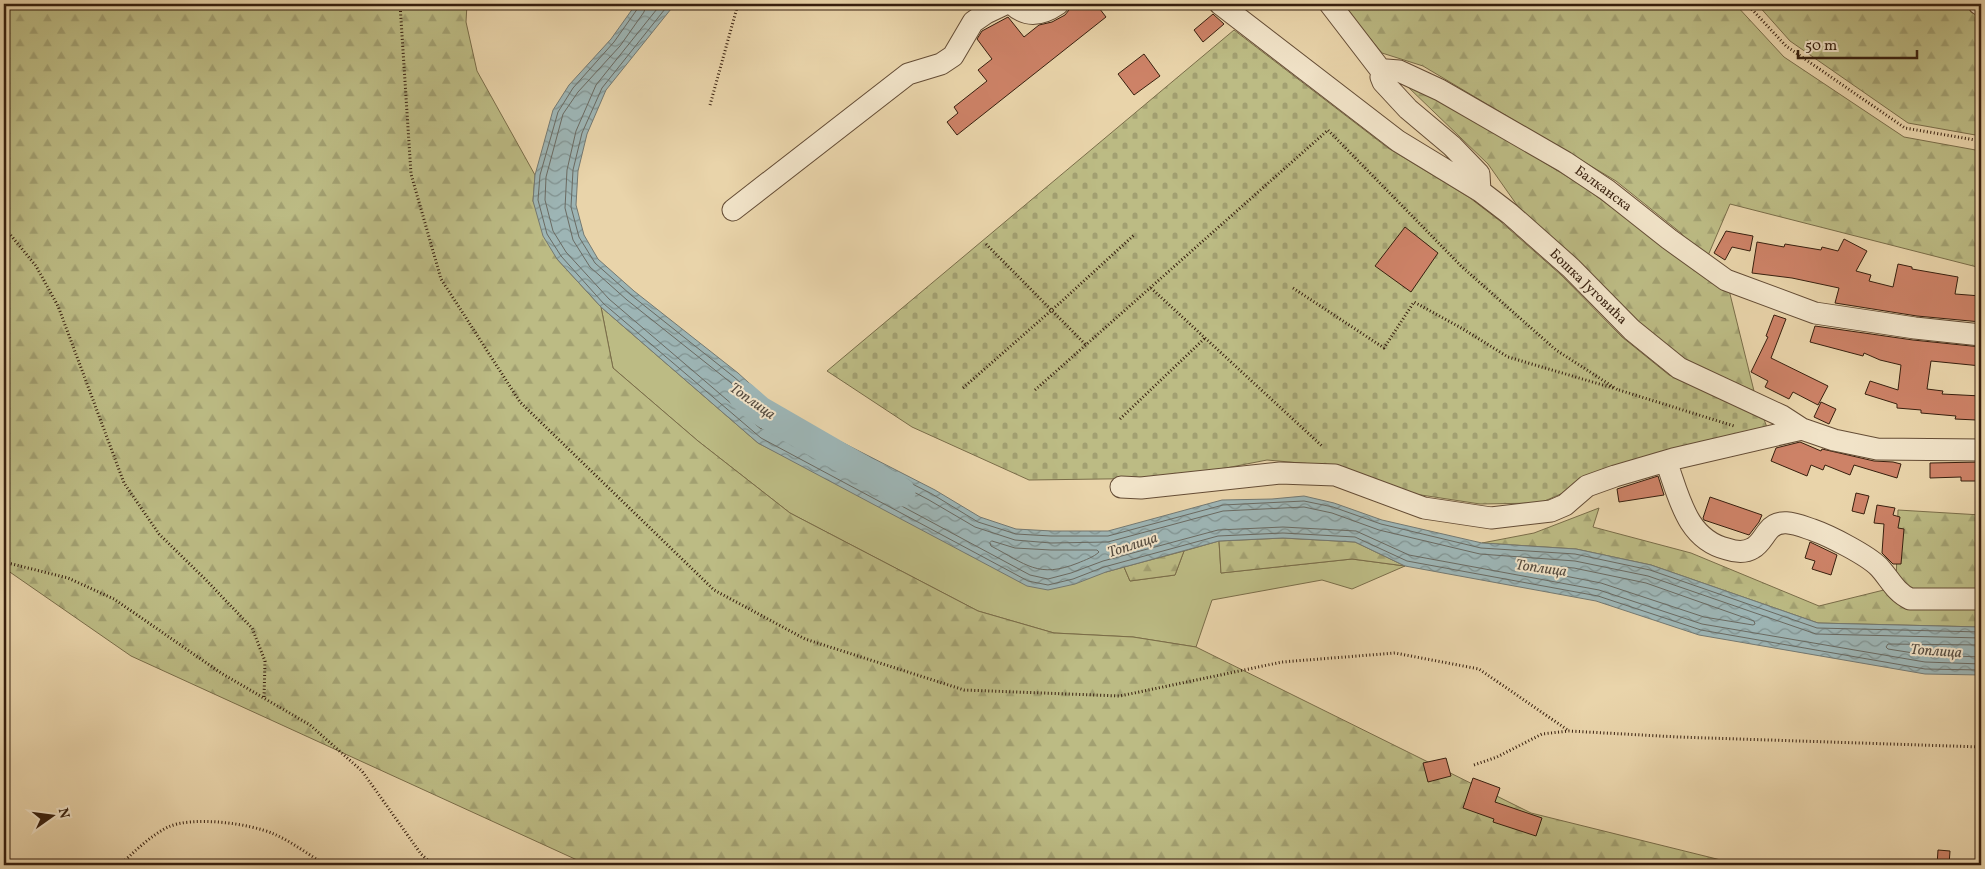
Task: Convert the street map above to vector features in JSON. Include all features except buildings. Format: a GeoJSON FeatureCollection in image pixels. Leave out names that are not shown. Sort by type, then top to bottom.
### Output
{"type":"FeatureCollection","features":[{"type":"Feature","properties":{"kind":"street"},"geometry":{"type":"LineString","coordinates":[[734,210],[908,74],[941,64],[953,56],[973,22],[1004,4]]}},
{"type":"Feature","properties":{"kind":"street"},"geometry":{"type":"LineString","coordinates":[[1012,4],[1021,11],[1032,14],[1042,13],[1058,4]]}},
{"type":"Feature","properties":{"kind":"street","name":"Бошка Југовића"},"geometry":{"type":"LineString","coordinates":[[1220,4],[1237,11],[1285,55],[1398,141],[1480,191],[1510,214],[1571,268],[1632,330],[1679,368],[1782,416],[1802,429],[1834,440],[1877,449],[1981,450]]}},
{"type":"Feature","properties":{"kind":"street"},"geometry":{"type":"LineString","coordinates":[[1330,4],[1383,73],[1383,82],[1408,109],[1452,146],[1479,174],[1480,191]]}},
{"type":"Feature","properties":{"kind":"street","name":"Балканска"},"geometry":{"type":"LineString","coordinates":[[1383,73],[1389,69],[1410,75],[1471,107],[1565,162],[1607,190],[1669,239],[1726,280],[1815,312],[1915,328],[1981,335]]}},
{"type":"Feature","properties":{"kind":"street"},"geometry":{"type":"LineString","coordinates":[[1121,487],[1141,488],[1280,473],[1335,475],[1424,508],[1491,518],[1550,511],[1565,505],[1587,486],[1666,461],[1802,429]]}},
{"type":"Feature","properties":{"kind":"street"},"geometry":{"type":"LineString","coordinates":[[1666,461],[1688,519],[1707,542],[1718,547],[1738,552],[1750,550],[1758,545],[1772,526],[1780,522],[1790,523],[1815,531],[1859,553],[1879,567],[1901,595],[1910,599],[1981,599]]}},
{"type":"Feature","properties":{"kind":"path"},"geometry":{"type":"LineString","coordinates":[[400,4],[410,174],[441,278],[520,402],[714,590],[805,640],[964,690],[1120,696],[1282,662],[1395,653],[1479,669],[1569,731]]}},
{"type":"Feature","properties":{"kind":"path"},"geometry":{"type":"LineString","coordinates":[[710,105],[738,4]]}},
{"type":"Feature","properties":{"kind":"path"},"geometry":{"type":"LineString","coordinates":[[1747,4],[1786,46],[1905,128],[1981,141]]}},
{"type":"Feature","properties":{"kind":"path"},"geometry":{"type":"LineString","coordinates":[[1036,390],[1328,130],[1460,266],[1556,350],[1618,390]]}},
{"type":"Feature","properties":{"kind":"path"},"geometry":{"type":"LineString","coordinates":[[4,227],[36,266],[58,306],[124,483],[159,534],[252,628],[265,661],[264,698]]}},
{"type":"Feature","properties":{"kind":"path"},"geometry":{"type":"LineString","coordinates":[[963,388],[1134,235]]}},
{"type":"Feature","properties":{"kind":"path"},"geometry":{"type":"LineString","coordinates":[[986,244],[1086,345]]}},
{"type":"Feature","properties":{"kind":"path"},"geometry":{"type":"LineString","coordinates":[[1151,288],[1323,447]]}},
{"type":"Feature","properties":{"kind":"path"},"geometry":{"type":"LineString","coordinates":[[1293,288],[1384,348],[1414,302],[1508,357],[1742,428]]}},
{"type":"Feature","properties":{"kind":"path"},"geometry":{"type":"LineString","coordinates":[[1120,420],[1205,338]]}},
{"type":"Feature","properties":{"kind":"path"},"geometry":{"type":"LineString","coordinates":[[4,562],[68,578],[114,600],[221,673],[310,725],[362,771],[421,854],[433,865]]}},
{"type":"Feature","properties":{"kind":"path"},"geometry":{"type":"LineString","coordinates":[[1474,765],[1497,757],[1542,734],[1569,731],[1678,737],[1981,747]]}},
{"type":"Feature","properties":{"kind":"path"},"geometry":{"type":"LineString","coordinates":[[120,865],[148,840],[170,826],[202,821],[236,823],[274,834],[326,865]]}},
{"type":"Feature","properties":{"kind":"green space"},"geometry":{"type":"Polygon","coordinates":[[[4,4],[467,4],[466,22],[477,71],[535,175],[533,201],[557,259],[601,307],[613,368],[698,441],[790,513],[978,611],[1054,633],[1133,637],[1196,647],[1531,813],[1741,865],[588,865],[131,656],[4,568],[4,4]]]}},
{"type":"Feature","properties":{"kind":"green space"},"geometry":{"type":"Polygon","coordinates":[[[1342,4],[1735,4],[1784,57],[1904,137],[1981,151],[1981,268],[1730,204],[1704,265],[1728,286],[1754,391],[1689,363],[1637,323],[1519,208],[1488,164],[1407,86],[1464,113],[1584,187],[1649,235],[1703,263],[1681,233],[1616,181],[1423,66],[1382,53],[1342,4]]]}},
{"type":"Feature","properties":{"kind":"green space"},"geometry":{"type":"Polygon","coordinates":[[[1757,4],[1957,4],[1981,13],[1981,136],[1908,123],[1790,41],[1757,4]]]}},
{"type":"Feature","properties":{"kind":"green space"},"geometry":{"type":"Polygon","coordinates":[[[1234,30],[1388,148],[1470,198],[1500,221],[1561,275],[1622,337],[1669,375],[1762,414],[1768,430],[1600,477],[1540,503],[1480,504],[1408,493],[1334,466],[1267,460],[1175,478],[1029,480],[912,427],[827,371],[1234,30]]]}},
{"type":"Feature","properties":{"kind":"green space"},"geometry":{"type":"Polygon","coordinates":[[[601,307],[758,443],[788,458],[1106,572],[1124,567],[1130,581],[1175,575],[1184,551],[1219,541],[1221,573],[1352,559],[1405,566],[1352,589],[1322,580],[1212,600],[1196,647],[1133,637],[1054,633],[978,611],[790,513],[698,441],[613,368],[601,307]]]}},
{"type":"Feature","properties":{"kind":"green space"},"geometry":{"type":"Polygon","coordinates":[[[1599,508],[1593,527],[1691,553],[1819,606],[1896,587],[1898,510],[1981,515],[1981,627],[1818,623],[1651,565],[1576,549],[1482,543],[1534,533],[1599,508]]]}},
{"type":"Feature","properties":{"kind":"green space"},"geometry":{"type":"Polygon","coordinates":[[[1283,538],[1355,542],[1405,566],[1352,559],[1221,573],[1219,541],[1283,538]]]}},
{"type":"Feature","properties":{"kind":"green space"},"geometry":{"type":"Polygon","coordinates":[[[1184,551],[1175,575],[1130,581],[1124,567],[1184,551]]]}},
{"type":"Feature","properties":{"kind":"water"},"geometry":{"type":"Polygon","coordinates":[[[636,4],[675,4],[606,90],[587,134],[578,171],[576,205],[584,235],[598,259],[634,291],[738,373],[779,410],[935,490],[980,517],[1016,529],[1108,531],[1222,500],[1304,496],[1334,503],[1382,520],[1482,543],[1576,549],[1651,565],[1818,623],[1981,627],[1981,675],[1925,674],[1699,635],[1596,601],[1405,566],[1355,542],[1283,538],[1219,541],[1106,572],[1075,584],[1048,590],[1027,586],[758,443],[601,307],[557,259],[543,236],[533,201],[535,175],[553,110],[569,85],[611,39],[636,4]],[[775,417],[773,423],[812,451],[871,473],[880,472],[862,460],[775,417]]]}},
{"type":"Feature","properties":{"kind":"waterway","name":"Топлица"},"geometry":{"type":"LineString","coordinates":[[743,396],[759,410],[901,492]]}}]}
